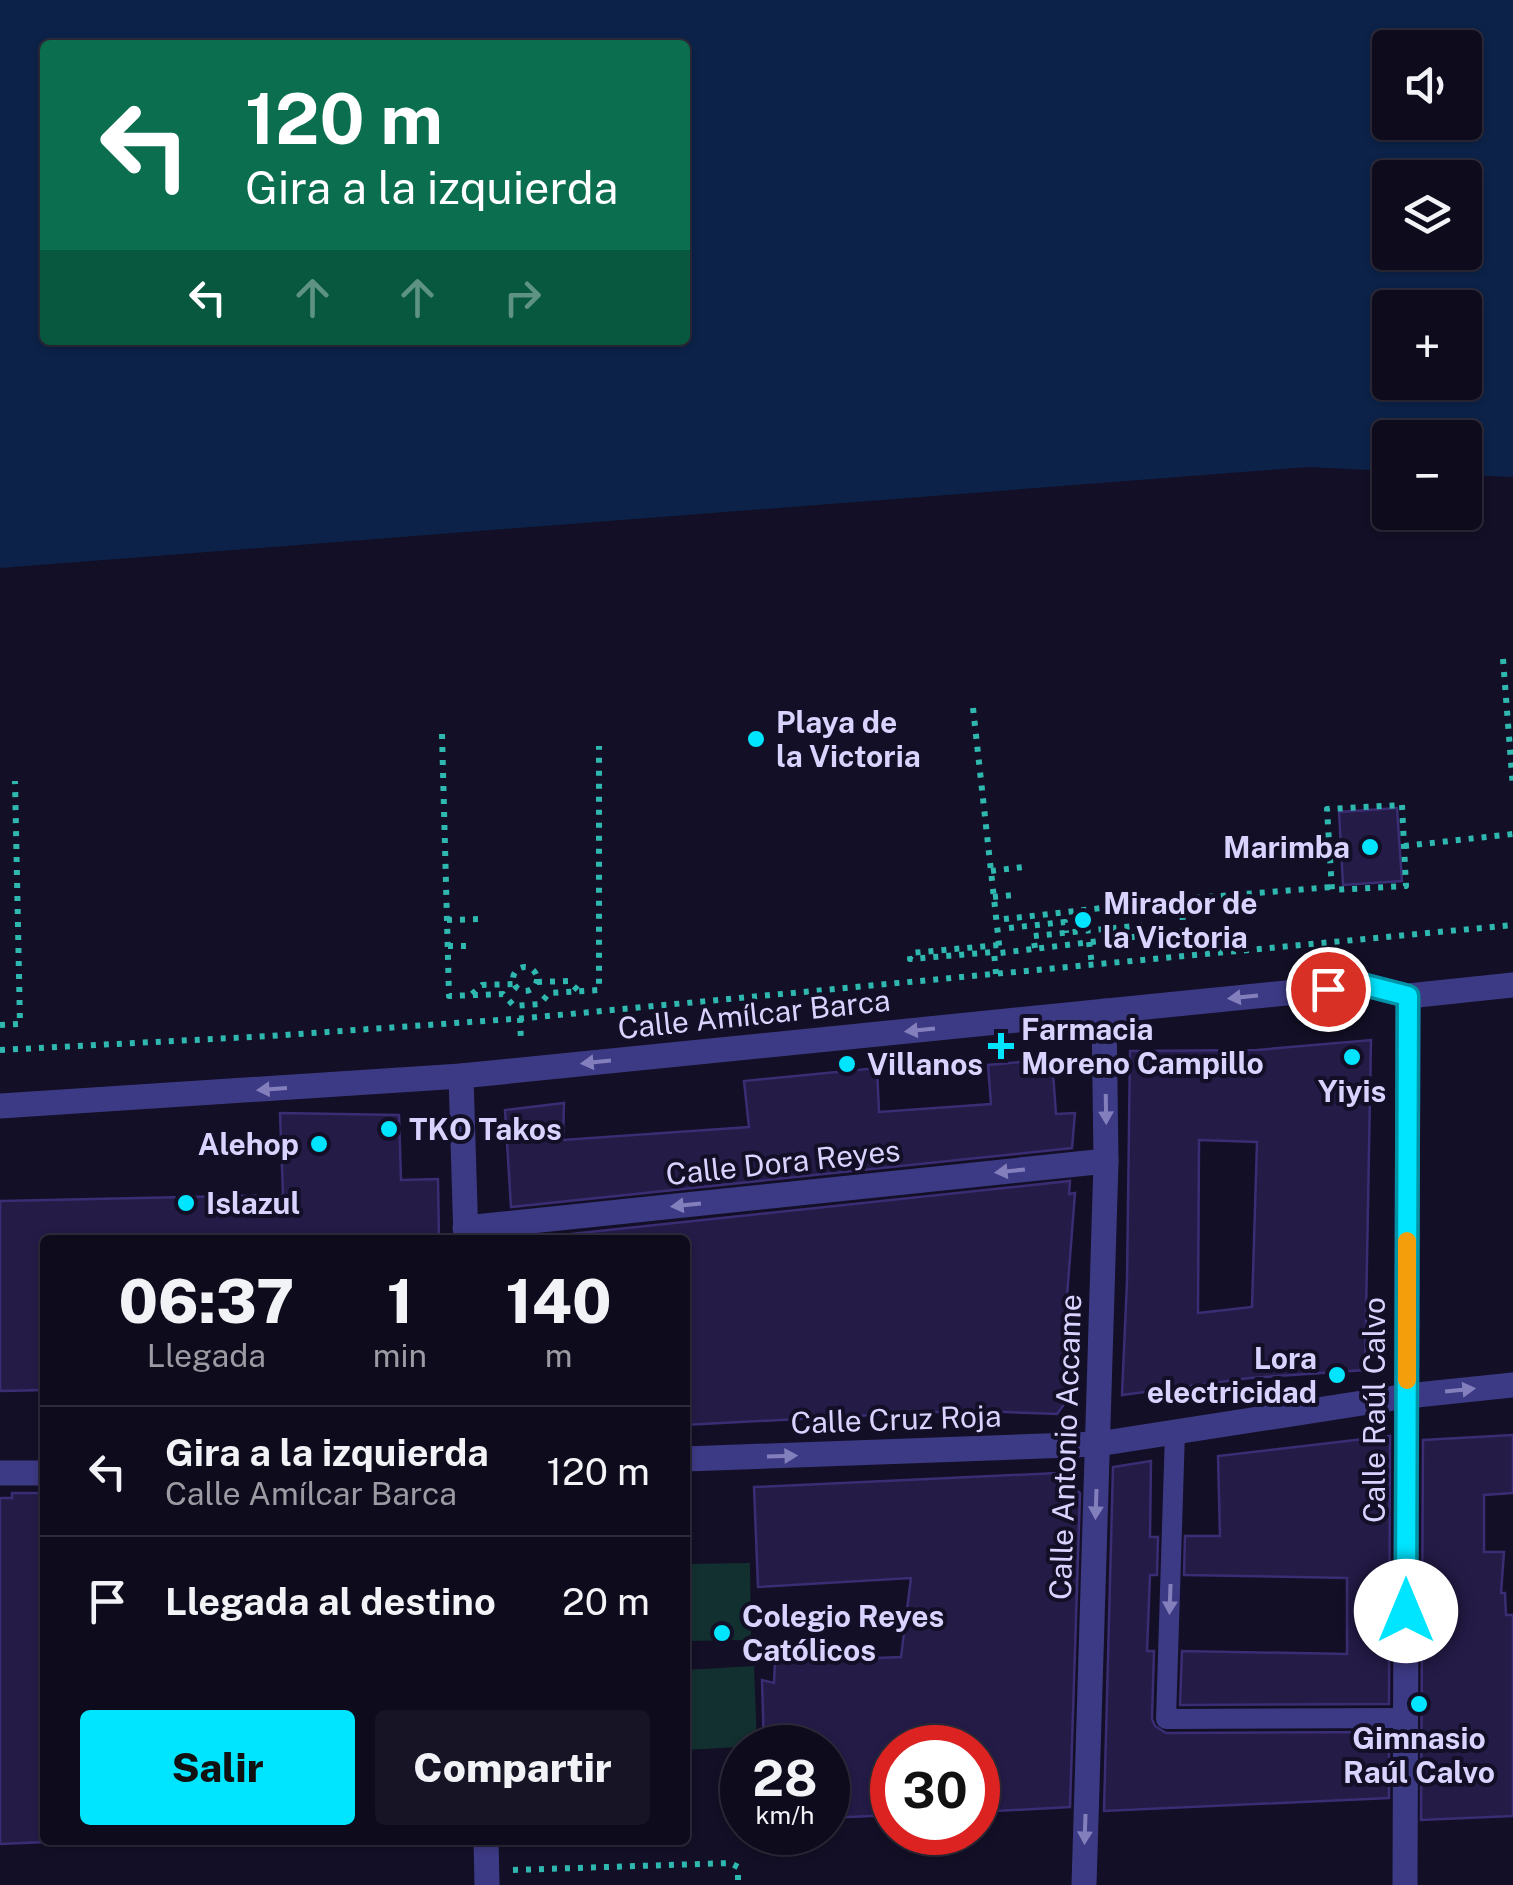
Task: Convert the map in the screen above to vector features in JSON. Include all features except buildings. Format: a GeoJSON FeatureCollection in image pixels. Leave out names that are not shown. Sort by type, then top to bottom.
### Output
{"type":"FeatureCollection","features":[{"type":"Feature","properties":{"kind":"street","name":"Calle Amílcar Barca"},"geometry":{"type":"LineString","coordinates":[[0,1106],[461,1076],[1365,985],[1408,996],[1513,984]]}},
{"type":"Feature","properties":{"kind":"street","name":"Calle Raúl Calvo"},"geometry":{"type":"LineString","coordinates":[[1405,1885],[1408,996]]}},
{"type":"Feature","properties":{"kind":"street","name":"Calle Antonio Accame"},"geometry":{"type":"LineString","coordinates":[[1084,1885],[1106,1161],[1104,1012]]}},
{"type":"Feature","properties":{"kind":"street"},"geometry":{"type":"LineString","coordinates":[[461,1076],[466,1234]]}},
{"type":"Feature","properties":{"kind":"street","name":"Calle Dora Reyes"},"geometry":{"type":"LineString","coordinates":[[466,1234],[1106,1161]]}},
{"type":"Feature","properties":{"kind":"street","name":"Calle Cruz Roja"},"geometry":{"type":"LineString","coordinates":[[690,1459],[1098,1444],[1406,1396],[1513,1384]]}},
{"type":"Feature","properties":{"kind":"street"},"geometry":{"type":"LineString","coordinates":[[0,1473],[40,1473]]}},
{"type":"Feature","properties":{"kind":"street"},"geometry":{"type":"LineString","coordinates":[[487,1885],[494,1850]]}},
{"type":"Feature","properties":{"kind":"lane"},"geometry":{"type":"LineString","coordinates":[[1175,1432],[1166,1718],[1406,1718]]}},
{"type":"Feature","properties":{"kind":"path"},"geometry":{"type":"LineString","coordinates":[[1503,659],[1513,788]]}},
{"type":"Feature","properties":{"kind":"path"},"geometry":{"type":"LineString","coordinates":[[973,708],[1000,953],[1183,931],[1182,899]]}},
{"type":"Feature","properties":{"kind":"path"},"geometry":{"type":"LineString","coordinates":[[442,734],[450,996],[503,994],[514,1006],[540,1004],[549,993],[600,990],[599,746]]}},
{"type":"Feature","properties":{"kind":"path"},"geometry":{"type":"LineString","coordinates":[[3,1023],[20,1024],[15,781]]}},
{"type":"Feature","properties":{"kind":"path"},"geometry":{"type":"LineString","coordinates":[[1402,805],[1404,846],[1406,886],[1332,890],[1327,810],[1402,805]]}},
{"type":"Feature","properties":{"kind":"path"},"geometry":{"type":"LineString","coordinates":[[1404,846],[1513,834]]}},
{"type":"Feature","properties":{"kind":"path"},"geometry":{"type":"LineString","coordinates":[[991,870],[1023,867]]}},
{"type":"Feature","properties":{"kind":"path"},"geometry":{"type":"LineString","coordinates":[[996,920],[1332,887]]}},
{"type":"Feature","properties":{"kind":"path"},"geometry":{"type":"LineString","coordinates":[[993,898],[1013,895]]}},
{"type":"Feature","properties":{"kind":"path"},"geometry":{"type":"LineString","coordinates":[[447,920],[482,919]]}},
{"type":"Feature","properties":{"kind":"path"},"geometry":{"type":"LineString","coordinates":[[1008,928],[1065,922],[1066,932]]}},
{"type":"Feature","properties":{"kind":"path"},"geometry":{"type":"LineString","coordinates":[[1035,948],[1033,936],[1066,932],[1145,925],[1146,936]]}},
{"type":"Feature","properties":{"kind":"path"},"geometry":{"type":"LineString","coordinates":[[0,1050],[527,1018],[1513,925]]}},
{"type":"Feature","properties":{"kind":"path"},"geometry":{"type":"LineString","coordinates":[[1088,942],[1092,965]]}},
{"type":"Feature","properties":{"kind":"path"},"geometry":{"type":"LineString","coordinates":[[996,974],[994,952],[910,960],[911,954],[999,944]]}},
{"type":"Feature","properties":{"kind":"path"},"geometry":{"type":"LineString","coordinates":[[448,946],[466,946]]}},
{"type":"Feature","properties":{"kind":"path"},"geometry":{"type":"LineString","coordinates":[[514,984],[514,972],[524,966],[534,971],[537,982]]}},
{"type":"Feature","properties":{"kind":"path"},"geometry":{"type":"LineString","coordinates":[[471,995],[482,985],[514,984],[524,991],[537,982],[568,981],[580,991]]}},
{"type":"Feature","properties":{"kind":"path"},"geometry":{"type":"LineString","coordinates":[[526,1006],[527,1018]]}},
{"type":"Feature","properties":{"kind":"path"},"geometry":{"type":"LineString","coordinates":[[494,1850],[513,1870],[730,1863],[738,1867],[738,1885]]}},
{"type":"Feature","properties":{"kind":"green space"},"geometry":{"type":"Polygon","coordinates":[[[750,1563],[751,1640],[690,1641],[690,1564],[750,1563]]]}},
{"type":"Feature","properties":{"kind":"green space"},"geometry":{"type":"Polygon","coordinates":[[[754,1666],[756,1725],[720,1725],[720,1748],[690,1750],[690,1670],[754,1666]]]}},
{"type":"Feature","properties":{"kind":"water"},"geometry":{"type":"Polygon","coordinates":[[[0,0],[1513,0],[1513,477],[1482,476],[1482,420],[1372,420],[1372,470],[1308,467],[0,568],[0,0]]]}},
{"type":"Feature","properties":{"kind":"slow traffic"},"geometry":{"type":"LineString","coordinates":[[1407,1241],[1407,1380]]}},
{"type":"Feature","properties":{"kind":"place","name":"Playa de la Victoria"},"geometry":{"type":"Point","coordinates":[756,739]}},
{"type":"Feature","properties":{"kind":"place","name":"Marimba"},"geometry":{"type":"Point","coordinates":[1370,847]}},
{"type":"Feature","properties":{"kind":"place","name":"Mirador de la Victoria"},"geometry":{"type":"Point","coordinates":[1083,920]}},
{"type":"Feature","properties":{"kind":"place","name":"Farmacia Moreno Campillo"},"geometry":{"type":"Point","coordinates":[1001,1046]}},
{"type":"Feature","properties":{"kind":"place","name":"Yiyis"},"geometry":{"type":"Point","coordinates":[1352,1057]}},
{"type":"Feature","properties":{"kind":"place","name":"Villanos"},"geometry":{"type":"Point","coordinates":[847,1064]}},
{"type":"Feature","properties":{"kind":"place","name":"TKO Takos"},"geometry":{"type":"Point","coordinates":[389,1129]}},
{"type":"Feature","properties":{"kind":"place","name":"Alehop"},"geometry":{"type":"Point","coordinates":[319,1144]}},
{"type":"Feature","properties":{"kind":"place","name":"Islazul"},"geometry":{"type":"Point","coordinates":[186,1203]}},
{"type":"Feature","properties":{"kind":"place","name":"Lora electricidad"},"geometry":{"type":"Point","coordinates":[1337,1375]}},
{"type":"Feature","properties":{"kind":"place","name":"Colegio Reyes Católicos"},"geometry":{"type":"Point","coordinates":[722,1633]}},
{"type":"Feature","properties":{"kind":"place","name":"Gimnasio Raúl Calvo"},"geometry":{"type":"Point","coordinates":[1419,1704]}},
{"type":"Feature","properties":{"kind":"route"},"geometry":{"type":"LineString","coordinates":[[1328,989],[1365,985],[1408,996],[1406,1611]]}}]}
